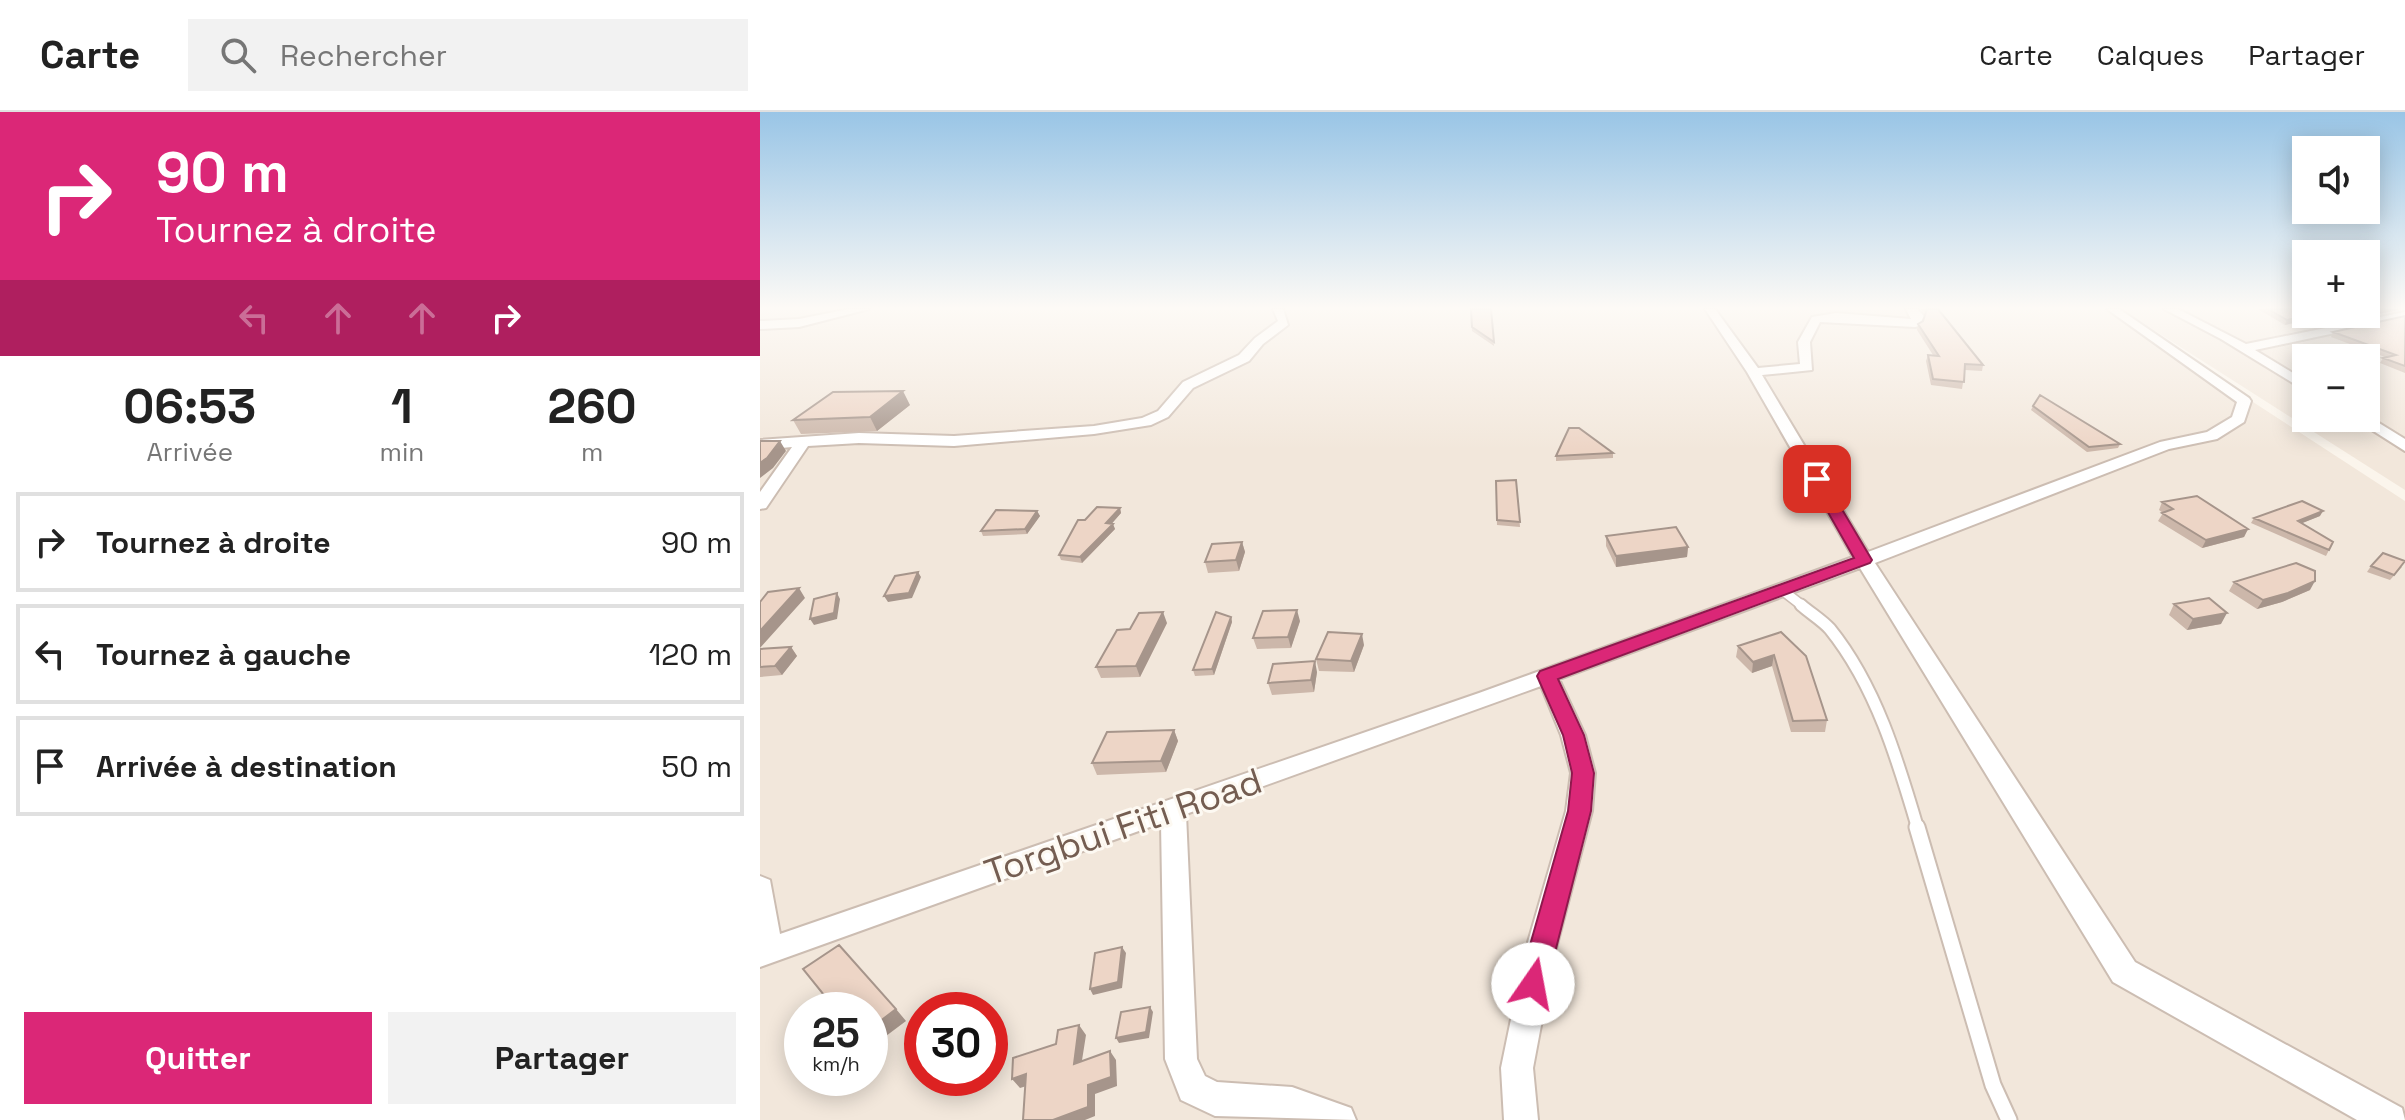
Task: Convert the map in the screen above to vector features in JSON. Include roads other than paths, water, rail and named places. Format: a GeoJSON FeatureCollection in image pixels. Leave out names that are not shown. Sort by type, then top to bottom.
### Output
{"type":"FeatureCollection","features":[{"type":"Feature","properties":{"kind":"street"},"geometry":{"type":"LineString","coordinates":[[760,445],[859,438],[954,441],[1094,430],[1146,422],[1163,414],[1188,385],[1246,356]]}},
{"type":"Feature","properties":{"kind":"street"},"geometry":{"type":"LineString","coordinates":[[1743,356],[1864,560],[2124,972],[2390,1120]]}},
{"type":"Feature","properties":{"kind":"street"},"geometry":{"type":"LineString","coordinates":[[1754,372],[1807,367],[1802,356]]}},
{"type":"Feature","properties":{"kind":"street","name":"Torgbui Fiti Road"},"geometry":{"type":"LineString","coordinates":[[764,952],[1487,698],[2059,488],[2165,445],[2212,436],[2239,419],[2244,401],[2179,356]]}},
{"type":"Feature","properties":{"kind":"street"},"geometry":{"type":"LineString","coordinates":[[2258,356],[2292,378]]}},
{"type":"Feature","properties":{"kind":"street"},"geometry":{"type":"LineString","coordinates":[[2398,433],[2405,446]]}},
{"type":"Feature","properties":{"kind":"street"},"geometry":{"type":"LineString","coordinates":[[760,504],[803,443]]}},
{"type":"Feature","properties":{"kind":"street"},"geometry":{"type":"LineString","coordinates":[[1521,1120],[1517,1068],[1539,956],[1579,811],[1583,773],[1573,735],[1547,676]]}},
{"type":"Feature","properties":{"kind":"street"},"geometry":{"type":"LineString","coordinates":[[1173,809],[1181,1059],[1193,1088],[1216,1109],[1292,1104],[1339,1120]]}},
{"type":"Feature","properties":{"kind":"street"},"geometry":{"type":"LineString","coordinates":[[760,888],[764,952]]}},
{"type":"Feature","properties":{"kind":"lane"},"geometry":{"type":"LineString","coordinates":[[1782,590],[1829,628],[1869,691],[1902,775],[1993,1085],[2009,1120]]}}]}
